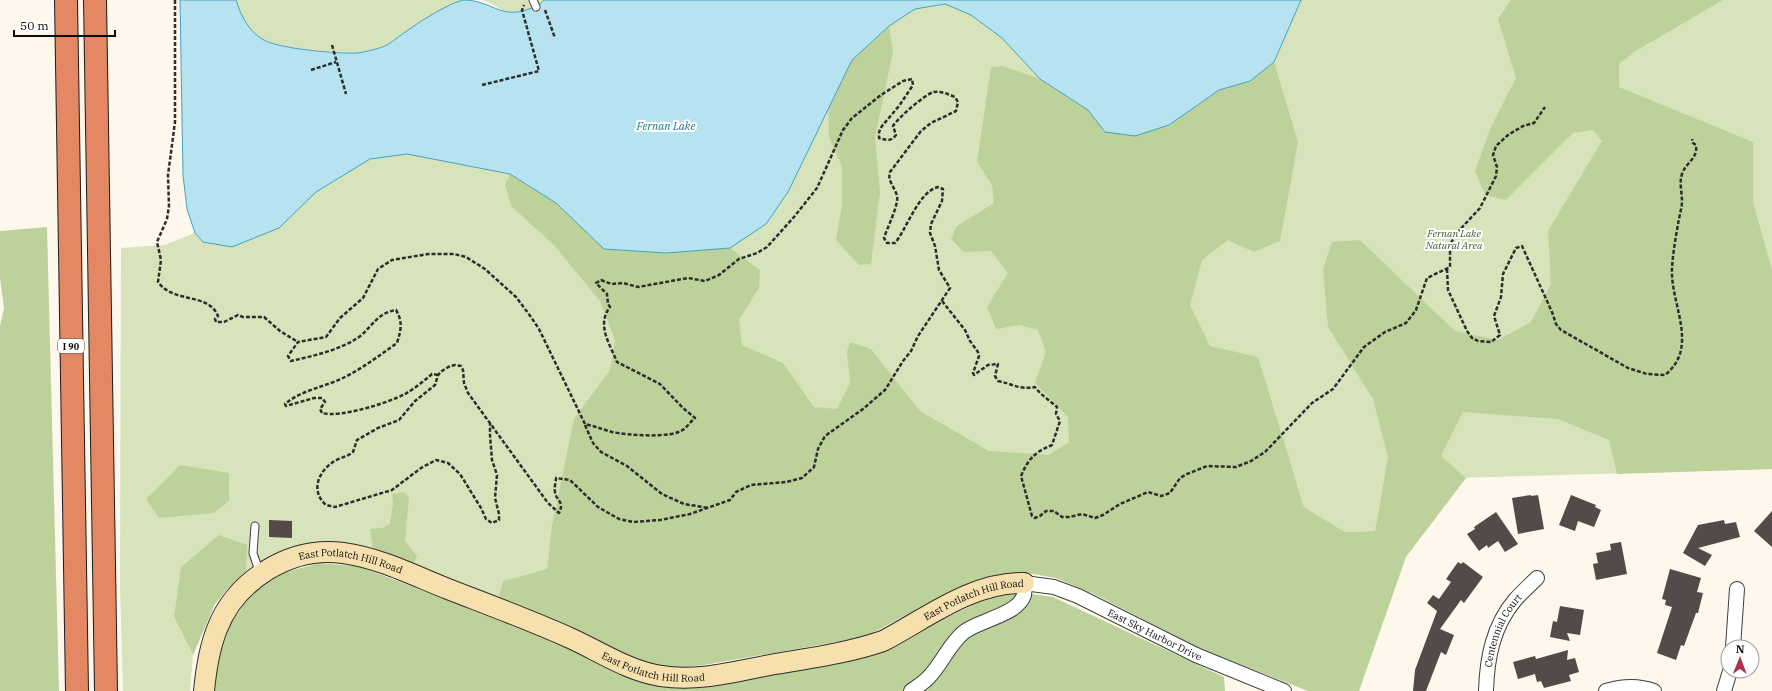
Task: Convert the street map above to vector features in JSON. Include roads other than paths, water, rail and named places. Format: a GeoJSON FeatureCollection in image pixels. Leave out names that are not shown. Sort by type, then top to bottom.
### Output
{"type":"FeatureCollection","features":[{"type":"Feature","properties":{"kind":"highway","name":"I 90"},"geometry":{"type":"LineString","coordinates":[[61,0],[66,26]]}},
{"type":"Feature","properties":{"kind":"highway","name":"I 90"},"geometry":{"type":"LineString","coordinates":[[66,0],[77,691]]}},
{"type":"Feature","properties":{"kind":"highway"},"geometry":{"type":"LineString","coordinates":[[95,0],[106,691]]}},
{"type":"Feature","properties":{"kind":"highway"},"geometry":{"type":"LineString","coordinates":[[97,98],[103,0]]}},
{"type":"Feature","properties":{"kind":"street","name":"East Potlatch Hill Road"},"geometry":{"type":"LineString","coordinates":[[204,691],[211,646],[222,618],[234,599],[260,574],[276,565],[308,555],[326,552],[358,556],[547,628],[641,672],[680,678],[722,673],[830,654],[870,645],[897,633],[974,592],[1000,585],[1024,583],[1024,595],[1019,603],[1008,611],[975,625],[965,631],[956,639],[928,678],[911,691]]}},
{"type":"Feature","properties":{"kind":"street","name":"Centennial Court"},"geometry":{"type":"LineString","coordinates":[[1486,691],[1487,668],[1497,628],[1514,600],[1538,578]]}},
{"type":"Feature","properties":{"kind":"street","name":"East Sky Harbor Drive"},"geometry":{"type":"LineString","coordinates":[[1024,583],[1049,586],[1078,596],[1196,655],[1284,691]]}},
{"type":"Feature","properties":{"kind":"street"},"geometry":{"type":"LineString","coordinates":[[1734,639],[1737,589]]}},
{"type":"Feature","properties":{"kind":"street"},"geometry":{"type":"LineString","coordinates":[[1724,691],[1728,679]]}},
{"type":"Feature","properties":{"kind":"street"},"geometry":{"type":"LineString","coordinates":[[1606,691],[1619,687],[1635,687],[1654,691]]}},
{"type":"Feature","properties":{"kind":"lane"},"geometry":{"type":"LineString","coordinates":[[255,526],[253,553],[260,574]]}},
{"type":"Feature","properties":{"kind":"water","name":"Fernan Lake"},"geometry":{"type":"Polygon","coordinates":[[[180,0],[236,0],[240,12],[249,27],[262,39],[270,43],[323,52],[358,53],[385,46],[429,16],[447,6],[463,0],[481,3],[503,11],[519,12],[539,5],[544,0],[1301,0],[1274,62],[1250,81],[1219,90],[1169,125],[1135,136],[1105,132],[1088,110],[1040,79],[1002,38],[971,15],[945,4],[915,9],[889,26],[852,60],[788,192],[766,224],[730,248],[666,253],[604,249],[556,203],[510,174],[407,154],[370,159],[316,192],[279,228],[232,247],[203,242],[195,233],[187,209],[183,175],[180,0]]]}},
{"type":"Feature","properties":{"kind":"park label","name":"Fernan Lake Natural Area"},"geometry":{"type":"Point","coordinates":[1454,238]}}]}
